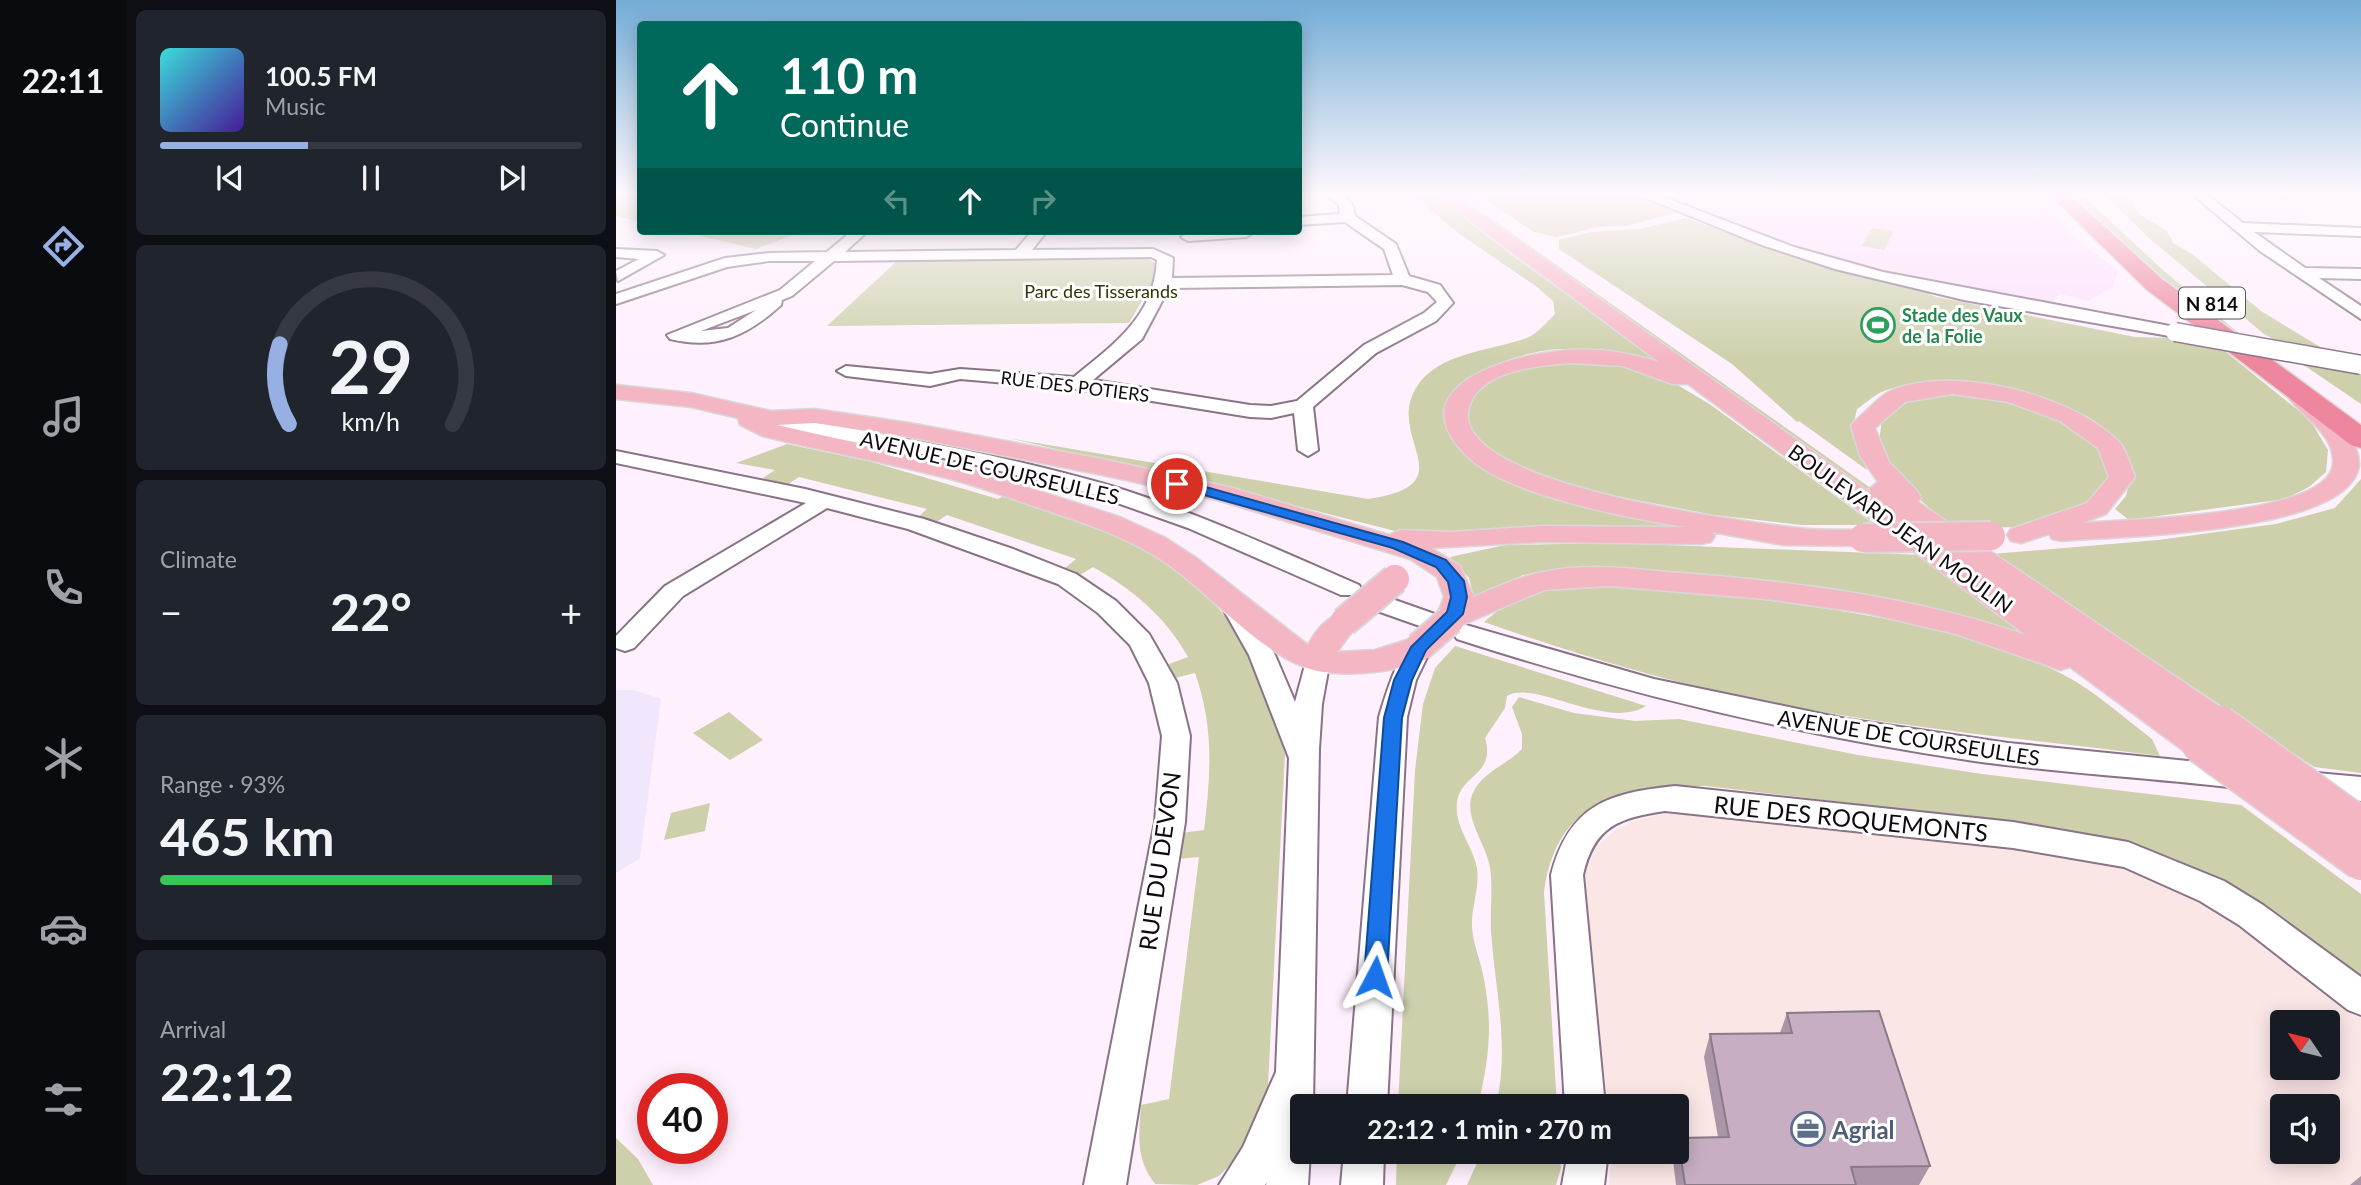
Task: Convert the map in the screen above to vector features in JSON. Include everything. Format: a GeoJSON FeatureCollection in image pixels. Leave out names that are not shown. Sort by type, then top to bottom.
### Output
{"type":"FeatureCollection","features":[{"type":"Feature","properties":{"kind":"highway","name":"N 814"},"geometry":{"type":"LineString","coordinates":[[2116,248],[2154,284],[2361,439]]}},
{"type":"Feature","properties":{"kind":"highway","name":"N 814"},"geometry":{"type":"LineString","coordinates":[[2145,248],[2361,414]]}},
{"type":"Feature","properties":{"kind":"main road","name":"BOULEVARD JEAN MOULIN"},"geometry":{"type":"LineString","coordinates":[[1517,248],[2108,680],[2210,735],[2361,862]]}},
{"type":"Feature","properties":{"kind":"main road"},"geometry":{"type":"LineString","coordinates":[[1542,248],[1977,541]]}},
{"type":"Feature","properties":{"kind":"main road"},"geometry":{"type":"LineString","coordinates":[[1744,413],[1659,370],[1610,358],[1586,356],[1539,359],[1491,373],[1471,386],[1460,398],[1457,411],[1459,429],[1481,455],[1532,481],[1590,500],[1703,522],[1801,537]]}},
{"type":"Feature","properties":{"kind":"main road"},"geometry":{"type":"LineString","coordinates":[[2021,535],[2078,520],[2107,503],[2122,483],[2124,471],[2122,460],[2112,446],[2088,425],[2049,406],[1985,390],[1944,387],[1914,391],[1877,406],[1863,426],[1869,451],[1888,480],[1977,541],[2210,735],[2361,826]]}},
{"type":"Feature","properties":{"kind":"main road"},"geometry":{"type":"LineString","coordinates":[[1358,533],[1427,540],[1541,534],[1977,541],[2255,516],[2284,510],[2330,490],[2343,475],[2347,460],[2343,446],[2291,387]]}},
{"type":"Feature","properties":{"kind":"main road","name":"AVENUE DE COURSEULLES"},"geometry":{"type":"LineString","coordinates":[[616,392],[704,403],[766,420]]}},
{"type":"Feature","properties":{"kind":"main road","name":"AVENUE DE COURSEULLES"},"geometry":{"type":"LineString","coordinates":[[616,405],[766,420]]}},
{"type":"Feature","properties":{"kind":"main road"},"geometry":{"type":"LineString","coordinates":[[1439,632],[1459,597],[1456,581],[1450,572],[1431,558],[1358,533],[1224,494],[990,444],[815,416],[766,420],[771,431],[962,474],[1093,516],[1171,554],[1299,654],[1317,660],[1370,663],[1439,632],[1504,593],[1555,578],[1592,577],[1697,583],[1855,604],[1937,619],[2021,643],[2108,680]]}},
{"type":"Feature","properties":{"kind":"main road"},"geometry":{"type":"LineString","coordinates":[[1317,660],[1326,642],[1344,622],[1395,579],[1431,558],[1499,538]]}},
{"type":"Feature","properties":{"kind":"street"},"geometry":{"type":"LineString","coordinates":[[786,293],[676,335],[732,335],[745,329],[841,248]]}},
{"type":"Feature","properties":{"kind":"street"},"geometry":{"type":"LineString","coordinates":[[1021,254],[1026,248]]}},
{"type":"Feature","properties":{"kind":"street"},"geometry":{"type":"LineString","coordinates":[[616,299],[740,259],[1160,254],[1168,248]]}},
{"type":"Feature","properties":{"kind":"street"},"geometry":{"type":"LineString","coordinates":[[1391,248],[1402,280]]}},
{"type":"Feature","properties":{"kind":"street"},"geometry":{"type":"LineString","coordinates":[[1785,248],[1842,266],[1972,295],[2361,365]]}},
{"type":"Feature","properties":{"kind":"street"},"geometry":{"type":"LineString","coordinates":[[2267,248],[2361,314]]}},
{"type":"Feature","properties":{"kind":"street"},"geometry":{"type":"LineString","coordinates":[[616,253],[657,255],[617,276]]}},
{"type":"Feature","properties":{"kind":"street"},"geometry":{"type":"LineString","coordinates":[[1078,383],[1136,335],[1164,284],[1165,258],[1160,254]]}},
{"type":"Feature","properties":{"kind":"street"},"geometry":{"type":"LineString","coordinates":[[2300,273],[2361,274]]}},
{"type":"Feature","properties":{"kind":"street"},"geometry":{"type":"LineString","coordinates":[[617,276],[670,281]]}},
{"type":"Feature","properties":{"kind":"street"},"geometry":{"type":"LineString","coordinates":[[1164,284],[1402,280],[1426,284],[1439,292],[1445,303],[1430,317],[1370,349],[1303,406],[1308,450]]}},
{"type":"Feature","properties":{"kind":"street","name":"RUE DES POTIERS"},"geometry":{"type":"LineString","coordinates":[[846,371],[930,380],[960,374],[1078,383],[1250,411],[1271,412],[1303,406]]}},
{"type":"Feature","properties":{"kind":"street","name":"AVENUE DE COURSEULLES"},"geometry":{"type":"LineString","coordinates":[[766,420],[961,456],[1087,487],[1209,527],[1350,590]]}},
{"type":"Feature","properties":{"kind":"street","name":"RUE DU DEVON"},"geometry":{"type":"LineString","coordinates":[[616,457],[709,474],[916,524],[1067,579],[1107,607],[1140,640],[1163,683],[1176,736],[1170,822],[1105,1185]]}},
{"type":"Feature","properties":{"kind":"street"},"geometry":{"type":"LineString","coordinates":[[625,642],[674,591],[824,501]]}},
{"type":"Feature","properties":{"kind":"street"},"geometry":{"type":"LineString","coordinates":[[1222,594],[1248,626],[1305,762]]}},
{"type":"Feature","properties":{"kind":"street","name":"AVENUE DE COURSEULLES"},"geometry":{"type":"LineString","coordinates":[[1375,601],[1439,632],[1754,713],[1890,738],[2030,757],[2361,789]]}},
{"type":"Feature","properties":{"kind":"street"},"geometry":{"type":"LineString","coordinates":[[1368,1094],[1393,718],[1403,680],[1439,632]]}},
{"type":"Feature","properties":{"kind":"street"},"geometry":{"type":"LineString","coordinates":[[1287,1185],[1295,1067],[1305,762],[1312,678],[1317,660]]}},
{"type":"Feature","properties":{"kind":"street","name":"RUE DES ROQUEMONTS"},"geometry":{"type":"LineString","coordinates":[[1584,1094],[1567,875],[1573,849],[1590,825],[1648,800],[1675,798],[2013,835],[2128,855],[2212,891],[2251,915],[2361,998]]}},
{"type":"Feature","properties":{"kind":"street"},"geometry":{"type":"LineString","coordinates":[[1240,1185],[1257,1161],[1295,1067]]}},
{"type":"Feature","properties":{"kind":"street"},"geometry":{"type":"LineString","coordinates":[[1362,1185],[1363,1164]]}},
{"type":"Feature","properties":{"kind":"street"},"geometry":{"type":"LineString","coordinates":[[1583,1185],[1586,1164]]}},
{"type":"Feature","properties":{"kind":"shaded area"},"geometry":{"type":"Polygon","coordinates":[[[1807,248],[2089,248],[2118,271],[2113,287],[2088,301],[2060,294],[2051,302],[1927,280],[1807,248]]]}},
{"type":"Feature","properties":{"kind":"shaded area"},"geometry":{"type":"Polygon","coordinates":[[[616,690],[633,690],[661,699],[640,858],[616,873],[616,690]]]}},
{"type":"Feature","properties":{"kind":"shaded area"},"geometry":{"type":"Polygon","coordinates":[[[1669,813],[2067,855],[2120,868],[2180,892],[2261,941],[2361,1018],[2361,1185],[1609,1185],[1611,1164],[1689,1164],[1689,1094],[1607,1094],[1584,892],[1586,870],[1597,846],[1618,828],[1638,819],[1669,813]]]}},
{"type":"Feature","properties":{"kind":"green space"},"geometry":{"type":"Polygon","coordinates":[[[1480,248],[1503,248],[1671,368],[1575,349],[1544,351],[1503,362],[1464,383],[1451,397],[1445,413],[1449,431],[1455,441],[1480,467],[1514,482],[1700,527],[1543,526],[1430,535],[1395,531],[1013,439],[1368,499],[1398,492],[1413,482],[1419,471],[1409,425],[1409,407],[1416,388],[1426,376],[1452,360],[1527,338],[1538,331],[1555,314],[1553,301],[1480,248]]]}},
{"type":"Feature","properties":{"kind":"green space"},"geometry":{"type":"Polygon","coordinates":[[[1526,248],[1533,248],[2135,676],[2250,764],[1526,248]]]}},
{"type":"Feature","properties":{"kind":"green space"},"geometry":{"type":"Polygon","coordinates":[[[1770,248],[1805,261],[1931,292],[1928,294],[1937,297],[2135,337],[2174,338],[2221,348],[2310,420],[2328,450],[2326,472],[2309,487],[2285,499],[2129,520],[2115,509],[2126,496],[2133,467],[2116,439],[2094,421],[2068,407],[2004,389],[1937,383],[1908,385],[1884,391],[1857,409],[1852,431],[1867,470],[1797,422],[1732,364],[1559,249],[1770,248]]]}},
{"type":"Feature","properties":{"kind":"green space"},"geometry":{"type":"Polygon","coordinates":[[[2122,248],[2140,248],[2278,366],[2122,248]]]}},
{"type":"Feature","properties":{"kind":"green space"},"geometry":{"type":"Polygon","coordinates":[[[2161,248],[2182,248],[2192,254],[2261,311],[2322,348],[2316,352],[2285,345],[2264,334],[2161,248]]]}},
{"type":"Feature","properties":{"kind":"green space","name":"Parc des Tisserands"},"geometry":{"type":"Polygon","coordinates":[[[1144,257],[1156,263],[1156,277],[1129,323],[827,326],[898,260],[1144,257]]]}},
{"type":"Feature","properties":{"kind":"green space"},"geometry":{"type":"Polygon","coordinates":[[[2295,359],[2361,371],[2361,404],[2295,359]]]}},
{"type":"Feature","properties":{"kind":"green space"},"geometry":{"type":"Polygon","coordinates":[[[1553,360],[1598,361],[1646,370],[1671,381],[1711,405],[1875,525],[1801,525],[1714,515],[1585,490],[1527,471],[1485,448],[1465,421],[1468,398],[1484,381],[1494,375],[1553,360]]]}},
{"type":"Feature","properties":{"kind":"green space"},"geometry":{"type":"Polygon","coordinates":[[[1961,395],[2006,402],[2048,413],[2085,433],[2117,466],[2105,493],[2069,516],[2016,527],[1953,528],[1898,481],[1878,450],[1882,419],[1913,399],[1961,395]]]}},
{"type":"Feature","properties":{"kind":"green space"},"geometry":{"type":"Polygon","coordinates":[[[787,444],[872,462],[998,499],[1006,495],[1082,519],[1141,546],[1180,571],[1215,604],[1237,631],[1260,677],[1285,754],[1267,1104],[1238,1157],[1219,1176],[1197,1185],[1155,1184],[1144,1165],[1140,1146],[1141,1105],[1169,1099],[1199,857],[1177,859],[1181,833],[1204,830],[1209,751],[1201,693],[1195,673],[1175,678],[1169,664],[1188,657],[1159,617],[1121,585],[1093,567],[1080,575],[1065,568],[1076,559],[947,515],[935,523],[917,518],[927,509],[799,477],[787,485],[763,478],[775,470],[736,463],[787,444]]]}},
{"type":"Feature","properties":{"kind":"green space"},"geometry":{"type":"Polygon","coordinates":[[[2361,479],[2361,773],[2314,767],[1992,554],[2158,540],[2276,524],[2335,508],[2361,479]]]}},
{"type":"Feature","properties":{"kind":"green space"},"geometry":{"type":"Polygon","coordinates":[[[1615,543],[1923,555],[2056,650],[1855,594],[1747,579],[1591,568],[1544,571],[1523,575],[1474,598],[1469,578],[1450,557],[1505,545],[1615,543]]]}},
{"type":"Feature","properties":{"kind":"green space"},"geometry":{"type":"Polygon","coordinates":[[[1563,582],[1748,598],[1885,619],[1963,636],[2038,662],[2074,681],[2152,739],[2160,756],[1844,716],[1791,706],[1707,689],[1642,672],[1484,622],[1514,597],[1563,582]]]}},
{"type":"Feature","properties":{"kind":"green space"},"geometry":{"type":"Polygon","coordinates":[[[1455,646],[1646,706],[1630,712],[1612,713],[1535,694],[1519,693],[1507,696],[1505,708],[1485,738],[1486,760],[1460,793],[1457,802],[1458,819],[1477,868],[1472,927],[1484,979],[1488,1012],[1487,1058],[1481,1094],[1399,1094],[1415,770],[1423,704],[1435,668],[1455,646]]]}},
{"type":"Feature","properties":{"kind":"green space"},"geometry":{"type":"Polygon","coordinates":[[[1519,697],[1574,713],[1635,721],[1679,719],[1858,755],[1982,774],[2241,805],[2361,894],[2361,981],[2243,895],[2173,858],[2121,842],[2028,824],[1706,786],[1648,789],[1599,804],[1579,817],[1563,836],[1551,860],[1544,892],[1556,1094],[1498,1094],[1502,1040],[1491,931],[1491,875],[1488,858],[1473,822],[1470,804],[1481,781],[1522,749],[1522,734],[1512,707],[1519,697]]]}},
{"type":"Feature","properties":{"kind":"green space"},"geometry":{"type":"Polygon","coordinates":[[[729,712],[763,740],[730,760],[693,733],[729,712]]]}},
{"type":"Feature","properties":{"kind":"green space"},"geometry":{"type":"Polygon","coordinates":[[[710,803],[705,831],[664,840],[671,813],[710,803]]]}},
{"type":"Feature","properties":{"kind":"green space"},"geometry":{"type":"Polygon","coordinates":[[[616,1138],[637,1158],[637,1164],[641,1164],[653,1185],[616,1185],[616,1138]]]}},
{"type":"Feature","properties":{"kind":"green space"},"geometry":{"type":"Polygon","coordinates":[[[1397,1164],[1456,1164],[1446,1185],[1396,1185],[1397,1164]]]}},
{"type":"Feature","properties":{"kind":"green space"},"geometry":{"type":"Polygon","coordinates":[[[1477,1164],[1561,1164],[1556,1185],[1467,1185],[1477,1164]]]}},
{"type":"Feature","properties":{"kind":"building","name":"Agrial"},"geometry":{"type":"Polygon","coordinates":[[[1879,1011],[1930,1166],[1851,1167],[1856,1185],[1685,1185],[1682,1164],[1689,1164],[1689,1138],[1729,1137],[1710,1034],[1792,1033],[1787,1013],[1879,1011]]]}},
{"type":"Feature","properties":{"kind":"place","name":"Stade des Vaux de la Folie"},"geometry":{"type":"Point","coordinates":[1878,325]}},
{"type":"Feature","properties":{"kind":"place","name":"Agrial"},"geometry":{"type":"Point","coordinates":[1808,1129]}},
{"type":"Feature","properties":{"kind":"route"},"geometry":{"type":"LineString","coordinates":[[1177,484],[1224,494],[1398,545],[1441,564],[1456,581],[1459,597],[1455,614],[1419,647],[1397,696],[1393,718],[1375,977]]}}]}
